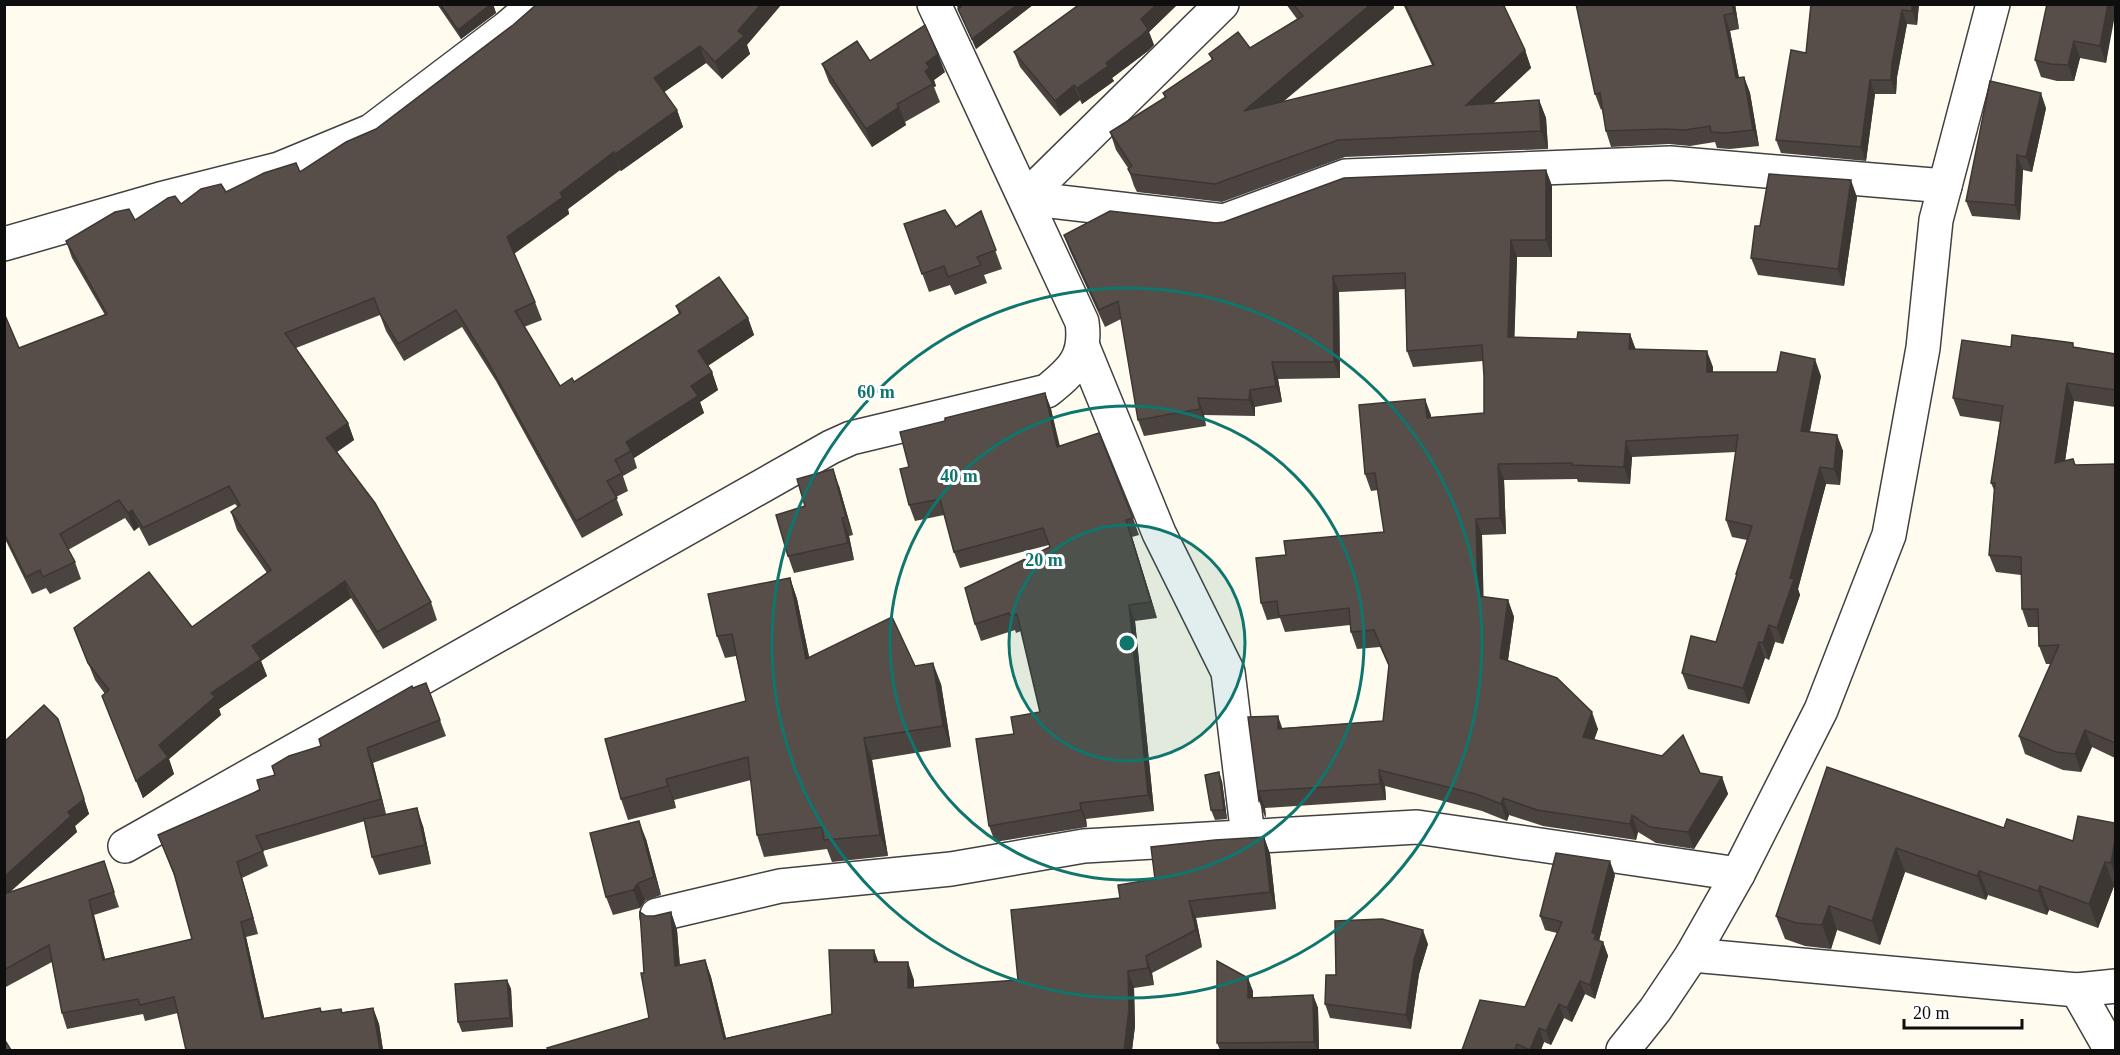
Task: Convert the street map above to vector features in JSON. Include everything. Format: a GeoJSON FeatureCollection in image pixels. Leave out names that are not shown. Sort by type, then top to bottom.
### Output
{"type":"FeatureCollection","features":[{"type":"Feature","properties":{"kind":"street"},"geometry":{"type":"LineString","coordinates":[[4,244],[160,199],[279,169],[371,131],[507,28],[535,4]]}},
{"type":"Feature","properties":{"kind":"street"},"geometry":{"type":"LineString","coordinates":[[125,846],[831,447],[851,438],[1047,391],[1064,378],[1079,362],[1084,333],[1082,322],[934,4]]}},
{"type":"Feature","properties":{"kind":"street"},"geometry":{"type":"LineString","coordinates":[[1025,198],[1222,4]]}},
{"type":"Feature","properties":{"kind":"street"},"geometry":{"type":"LineString","coordinates":[[1623,1050],[1655,1010],[1692,956],[1738,874],[1821,711],[1889,535],[1923,348],[1936,220],[1993,4]]}},
{"type":"Feature","properties":{"kind":"street"},"geometry":{"type":"LineString","coordinates":[[1025,198],[1224,220],[1346,176],[1670,163],[1945,186]]}},
{"type":"Feature","properties":{"kind":"street"},"geometry":{"type":"LineString","coordinates":[[1083,346],[1159,533],[1228,672],[1248,836]]}},
{"type":"Feature","properties":{"kind":"street"},"geometry":{"type":"LineString","coordinates":[[657,915],[780,886],[951,869],[1084,846],[1417,827],[1738,874]]}},
{"type":"Feature","properties":{"kind":"street"},"geometry":{"type":"LineString","coordinates":[[1692,956],[2077,990],[2115,986]]}},
{"type":"Feature","properties":{"kind":"street"},"geometry":{"type":"LineString","coordinates":[[2077,990],[2109,1050]]}},
{"type":"Feature","properties":{"kind":"building"},"geometry":{"type":"Polygon","coordinates":[[[440,4],[491,4],[458,30],[440,4]]]}},
{"type":"Feature","properties":{"kind":"building"},"geometry":{"type":"Polygon","coordinates":[[[537,4],[761,4],[738,31],[744,36],[715,62],[700,46],[654,78],[677,110],[615,154],[614,152],[560,193],[563,197],[507,237],[535,302],[515,311],[560,386],[572,378],[574,382],[681,313],[676,306],[719,277],[748,318],[698,351],[712,372],[691,386],[698,396],[626,442],[631,451],[615,460],[622,473],[607,481],[617,498],[576,521],[489,364],[456,310],[398,344],[380,314],[374,298],[285,333],[348,423],[326,438],[375,503],[431,602],[377,632],[345,581],[252,646],[261,659],[211,693],[215,697],[159,745],[168,757],[136,781],[102,696],[109,690],[88,663],[74,628],[149,572],[192,627],[271,570],[231,512],[240,505],[229,486],[143,528],[132,510],[128,513],[119,500],[60,534],[75,562],[43,577],[40,570],[26,577],[4,533],[4,313],[19,348],[107,314],[66,241],[115,212],[129,209],[135,220],[168,198],[175,196],[181,204],[201,189],[221,184],[226,192],[264,173],[296,163],[300,172],[346,142],[376,129],[513,25],[537,4]]]}},
{"type":"Feature","properties":{"kind":"building"},"geometry":{"type":"Polygon","coordinates":[[[964,4],[1018,4],[972,39],[958,9],[964,4]]]}},
{"type":"Feature","properties":{"kind":"building"},"geometry":{"type":"Polygon","coordinates":[[[1080,4],[1157,4],[1141,19],[1148,29],[1142,35],[1106,63],[1108,66],[1077,88],[1074,85],[1055,101],[1014,52],[1080,4]]]}},
{"type":"Feature","properties":{"kind":"building"},"geometry":{"type":"Polygon","coordinates":[[[1293,4],[1371,4],[1244,111],[1434,65],[1405,4],[1503,4],[1525,50],[1466,105],[1539,100],[1541,131],[1338,140],[1215,184],[1131,174],[1128,169],[1132,166],[1110,132],[1166,97],[1163,93],[1213,59],[1209,54],[1238,32],[1250,48],[1303,16],[1293,4]]]}},
{"type":"Feature","properties":{"kind":"building"},"geometry":{"type":"Polygon","coordinates":[[[1576,4],[1732,4],[1734,13],[1724,15],[1736,78],[1744,77],[1753,130],[1711,132],[1710,126],[1685,130],[1606,131],[1600,93],[1595,94],[1576,4]]]}},
{"type":"Feature","properties":{"kind":"building"},"geometry":{"type":"Polygon","coordinates":[[[1811,4],[1912,4],[1912,11],[1902,10],[1891,80],[1870,80],[1861,147],[1776,140],[1791,50],[1806,53],[1811,4]]]}},
{"type":"Feature","properties":{"kind":"building"},"geometry":{"type":"Polygon","coordinates":[[[2047,4],[2108,4],[2100,46],[2074,41],[2068,65],[2035,60],[2047,4]]]}},
{"type":"Feature","properties":{"kind":"building"},"geometry":{"type":"Polygon","coordinates":[[[925,25],[938,54],[926,63],[930,68],[925,71],[933,84],[897,104],[899,107],[866,129],[822,64],[857,41],[870,61],[925,25]]]}},
{"type":"Feature","properties":{"kind":"building"},"geometry":{"type":"Polygon","coordinates":[[[1990,81],[2041,93],[2026,157],[2017,155],[2015,205],[1966,201],[1990,81]]]}},
{"type":"Feature","properties":{"kind":"building"},"geometry":{"type":"Polygon","coordinates":[[[1546,170],[1546,240],[1511,240],[1508,337],[1577,339],[1578,332],[1630,334],[1629,349],[1707,351],[1707,372],[1777,372],[1781,352],[1815,359],[1801,431],[1837,435],[1834,469],[1820,467],[1790,578],[1794,579],[1777,628],[1769,625],[1763,643],[1759,642],[1743,688],[1682,673],[1691,636],[1716,642],[1752,526],[1726,520],[1738,435],[1626,441],[1624,467],[1572,465],[1572,463],[1498,464],[1500,518],[1476,519],[1478,596],[1508,600],[1500,658],[1557,678],[1592,712],[1583,737],[1662,756],[1683,735],[1700,773],[1722,777],[1688,832],[1650,827],[1632,815],[1630,824],[1537,810],[1503,798],[1501,804],[1476,794],[1379,770],[1380,784],[1259,791],[1259,801],[1248,717],[1278,716],[1278,729],[1383,721],[1389,665],[1374,630],[1351,632],[1349,608],[1279,616],[1277,601],[1261,603],[1256,558],[1286,555],[1284,541],[1384,532],[1375,473],[1365,474],[1359,405],[1425,399],[1427,418],[1484,413],[1482,345],[1407,351],[1405,273],[1333,276],[1334,362],[1272,362],[1276,386],[1250,390],[1249,400],[1198,398],[1200,409],[1138,420],[1118,301],[1099,310],[1064,235],[1110,211],[1224,222],[1344,178],[1546,170]]]}},
{"type":"Feature","properties":{"kind":"building"},"geometry":{"type":"Polygon","coordinates":[[[1769,174],[1851,180],[1838,269],[1751,258],[1755,226],[1760,226],[1769,174]]]}},
{"type":"Feature","properties":{"kind":"building"},"geometry":{"type":"Polygon","coordinates":[[[945,210],[956,227],[981,211],[996,250],[977,257],[981,265],[948,277],[944,266],[922,274],[904,224],[945,210]]]}},
{"type":"Feature","properties":{"kind":"building"},"geometry":{"type":"Polygon","coordinates":[[[2012,335],[2073,343],[2073,347],[2115,354],[2115,390],[2067,383],[2055,463],[2073,459],[2075,465],[2115,464],[2115,743],[2085,730],[2075,754],[2056,752],[2019,736],[2059,645],[2039,646],[2038,609],[2022,609],[2021,557],[1989,555],[1995,483],[1991,483],[2003,406],[1953,398],[1962,340],[2011,347],[2012,335]]]}},
{"type":"Feature","properties":{"kind":"building"},"geometry":{"type":"Polygon","coordinates":[[[1045,393],[1057,447],[1099,433],[1133,518],[1126,520],[1151,602],[1129,605],[1148,795],[1080,803],[1081,810],[989,826],[976,739],[1014,734],[1011,717],[1040,712],[1017,614],[1010,616],[1009,613],[975,624],[965,588],[1050,547],[1043,528],[954,552],[940,499],[909,505],[900,469],[909,467],[900,432],[945,421],[945,418],[1045,393]]]}},
{"type":"Feature","properties":{"kind":"building"},"geometry":{"type":"Polygon","coordinates":[[[833,469],[846,517],[842,518],[848,543],[788,556],[776,515],[805,506],[797,479],[833,469]]]}},
{"type":"Feature","properties":{"kind":"building"},"geometry":{"type":"Polygon","coordinates":[[[790,578],[806,659],[892,617],[915,666],[933,663],[943,726],[864,738],[880,835],[824,840],[822,827],[757,835],[748,757],[666,779],[668,786],[621,799],[605,739],[746,701],[732,634],[717,636],[708,594],[790,578]]]}},
{"type":"Feature","properties":{"kind":"building"},"geometry":{"type":"Polygon","coordinates":[[[426,683],[440,720],[367,748],[381,799],[256,836],[263,851],[237,862],[253,918],[241,922],[262,1019],[320,1008],[321,1012],[341,1009],[342,1013],[373,1008],[380,1050],[186,1050],[174,997],[140,1005],[138,999],[62,1013],[49,945],[4,970],[4,894],[104,861],[114,892],[89,900],[103,960],[192,939],[174,873],[158,835],[260,790],[257,780],[275,775],[272,766],[289,756],[321,746],[319,739],[412,686],[413,688],[426,683]]]}},
{"type":"Feature","properties":{"kind":"building"},"geometry":{"type":"Polygon","coordinates":[[[44,705],[58,719],[84,799],[68,812],[71,816],[4,877],[4,742],[44,705]]]}},
{"type":"Feature","properties":{"kind":"building"},"geometry":{"type":"Polygon","coordinates":[[[1827,767],[2004,828],[2007,819],[2073,841],[2078,816],[2115,823],[2111,863],[2105,862],[2089,904],[2040,886],[2038,891],[1979,871],[1977,876],[1896,848],[1872,921],[1829,906],[1822,925],[1796,923],[1776,916],[1827,767]]]}},
{"type":"Feature","properties":{"kind":"building"},"geometry":{"type":"Polygon","coordinates":[[[1219,772],[1224,810],[1211,810],[1205,775],[1219,772]]]}},
{"type":"Feature","properties":{"kind":"building"},"geometry":{"type":"Polygon","coordinates":[[[417,808],[425,845],[372,857],[364,819],[417,808]]]}},
{"type":"Feature","properties":{"kind":"building"},"geometry":{"type":"Polygon","coordinates":[[[639,821],[654,877],[638,883],[633,890],[606,897],[590,833],[639,821]]]}},
{"type":"Feature","properties":{"kind":"building"},"geometry":{"type":"Polygon","coordinates":[[[1264,837],[1270,892],[1189,901],[1196,930],[1146,956],[1148,968],[1128,971],[1129,1009],[1124,1050],[548,1050],[547,1048],[649,1018],[641,973],[644,973],[640,912],[646,916],[654,916],[671,912],[675,966],[705,960],[724,1039],[832,1014],[829,950],[874,950],[874,962],[908,962],[908,988],[1018,980],[1011,910],[1120,898],[1118,885],[1155,879],[1151,847],[1264,837]]]}},
{"type":"Feature","properties":{"kind":"building"},"geometry":{"type":"Polygon","coordinates":[[[1556,853],[1610,861],[1592,933],[1596,934],[1594,939],[1603,942],[1590,985],[1580,981],[1567,1008],[1559,1004],[1546,1031],[1539,1028],[1530,1050],[1517,1044],[1515,1050],[1462,1050],[1480,1000],[1525,1007],[1562,922],[1540,916],[1556,853]]]}},
{"type":"Feature","properties":{"kind":"building"},"geometry":{"type":"Polygon","coordinates":[[[1382,919],[1423,930],[1414,960],[1406,1015],[1325,1004],[1326,975],[1336,975],[1335,921],[1382,919]]]}},
{"type":"Feature","properties":{"kind":"building"},"geometry":{"type":"Polygon","coordinates":[[[1217,961],[1248,978],[1248,998],[1313,995],[1314,1042],[1217,1043],[1217,961]]]}},
{"type":"Feature","properties":{"kind":"building"},"geometry":{"type":"Polygon","coordinates":[[[507,980],[510,1018],[458,1022],[455,984],[507,980]]]}},
{"type":"Feature","properties":{"kind":"building"},"geometry":{"type":"Polygon","coordinates":[[[4,1039],[11,1050],[4,1050],[4,1039]]]}}]}
